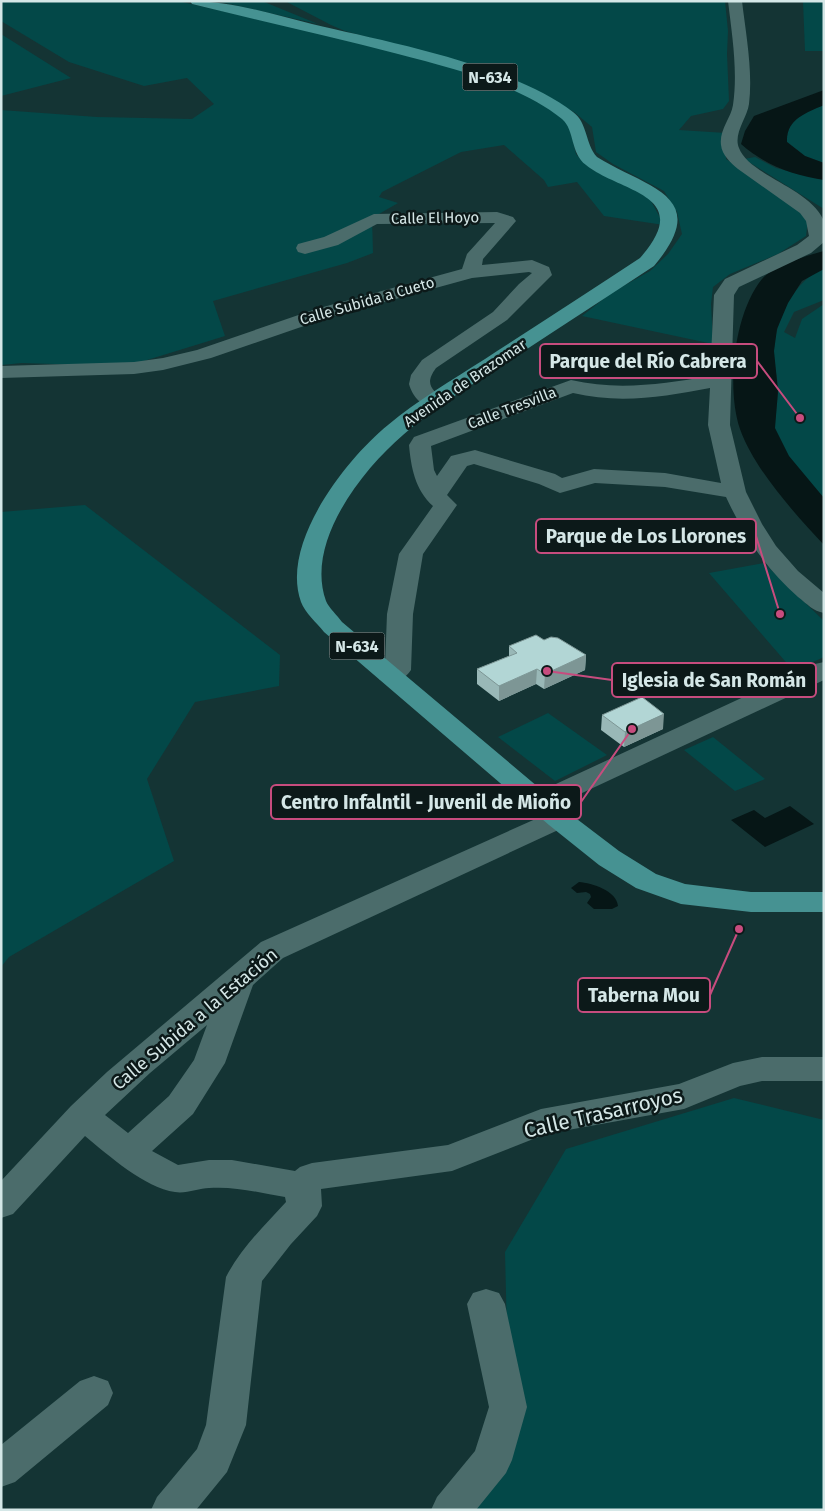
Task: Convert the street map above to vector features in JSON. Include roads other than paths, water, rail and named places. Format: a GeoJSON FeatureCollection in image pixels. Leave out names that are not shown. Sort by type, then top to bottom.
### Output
{"type":"FeatureCollection","features":[{"type":"Feature","properties":{"kind":"highway","name":"Avenida de Brazomar"},"geometry":{"type":"LineString","coordinates":[[197,1],[428,57],[508,84],[569,116],[576,125],[582,150],[591,160],[657,196],[667,210],[669,226],[662,245],[647,262],[433,402],[395,430],[366,459],[331,506],[314,541],[308,572],[314,603],[333,627],[550,810],[609,858],[646,881],[681,894],[751,902],[824,902]]}},
{"type":"Feature","properties":{"kind":"street"},"geometry":{"type":"LineString","coordinates":[[735,1],[740,38],[741,103],[730,137],[729,147],[736,160],[799,202],[815,220],[818,237],[804,249],[732,283],[724,295],[719,425],[735,492],[750,524],[767,550],[789,576],[824,606]]}},
{"type":"Feature","properties":{"kind":"street","name":"Calle El Hoyo"},"geometry":{"type":"LineString","coordinates":[[305,248],[331,241],[374,219],[498,218],[506,221],[474,258],[471,272]]}},
{"type":"Feature","properties":{"kind":"street","name":"Calle Subida a Cueto"},"geometry":{"type":"LineString","coordinates":[[1,372],[134,368],[163,364],[204,354],[323,313],[471,272],[532,266],[542,271],[542,275],[526,288],[500,316],[429,364],[420,373],[418,382],[422,393],[433,402]]}},
{"type":"Feature","properties":{"kind":"street","name":"Calle Tresvilla"},"geometry":{"type":"LineString","coordinates":[[389,674],[398,670],[400,614],[411,554],[445,505],[435,496],[423,470],[420,445],[422,442],[571,386],[585,390],[639,394],[720,380]]}},
{"type":"Feature","properties":{"kind":"street","name":"Calle Tresvilla"},"geometry":{"type":"LineString","coordinates":[[435,496],[459,461],[475,457],[547,479],[560,486],[594,476],[665,480],[735,492]]}},
{"type":"Feature","properties":{"kind":"street","name":"Calle Subida a la Estación"},"geometry":{"type":"LineString","coordinates":[[1,1204],[83,1115],[121,1080],[239,982],[272,950],[824,670]]}},
{"type":"Feature","properties":{"kind":"street"},"geometry":{"type":"LineString","coordinates":[[128,1153],[181,1105],[209,1063],[239,982]]}},
{"type":"Feature","properties":{"kind":"street","name":"Calle Trasarroyos"},"geometry":{"type":"LineString","coordinates":[[302,1186],[312,1177],[452,1158],[541,1122],[684,1096],[732,1075],[762,1069],[824,1069]]}},
{"type":"Feature","properties":{"kind":"street"},"geometry":{"type":"LineString","coordinates":[[83,1115],[128,1153],[149,1167],[176,1179],[209,1174],[232,1174],[302,1186],[304,1206],[278,1234],[244,1277],[226,1425],[213,1459],[171,1510]]}},
{"type":"Feature","properties":{"kind":"street"},"geometry":{"type":"LineString","coordinates":[[451,1510],[492,1460],[508,1407],[486,1304]]}},
{"type":"Feature","properties":{"kind":"street"},"geometry":{"type":"LineString","coordinates":[[1,1469],[94,1393]]}},
{"type":"Feature","properties":{"kind":"place","name":"Parque del Río Cabrera"},"geometry":{"type":"Point","coordinates":[800,418]}},
{"type":"Feature","properties":{"kind":"place","name":"Parque de Los Llorones"},"geometry":{"type":"Point","coordinates":[780,614]}},
{"type":"Feature","properties":{"kind":"place","name":"Iglesia de San Román"},"geometry":{"type":"Point","coordinates":[547,671]}},
{"type":"Feature","properties":{"kind":"place","name":"Centro Infalntil - Juvenil de Mioño"},"geometry":{"type":"Point","coordinates":[632,729]}},
{"type":"Feature","properties":{"kind":"place","name":"Taberna Mou"},"geometry":{"type":"Point","coordinates":[739,929]}}]}
